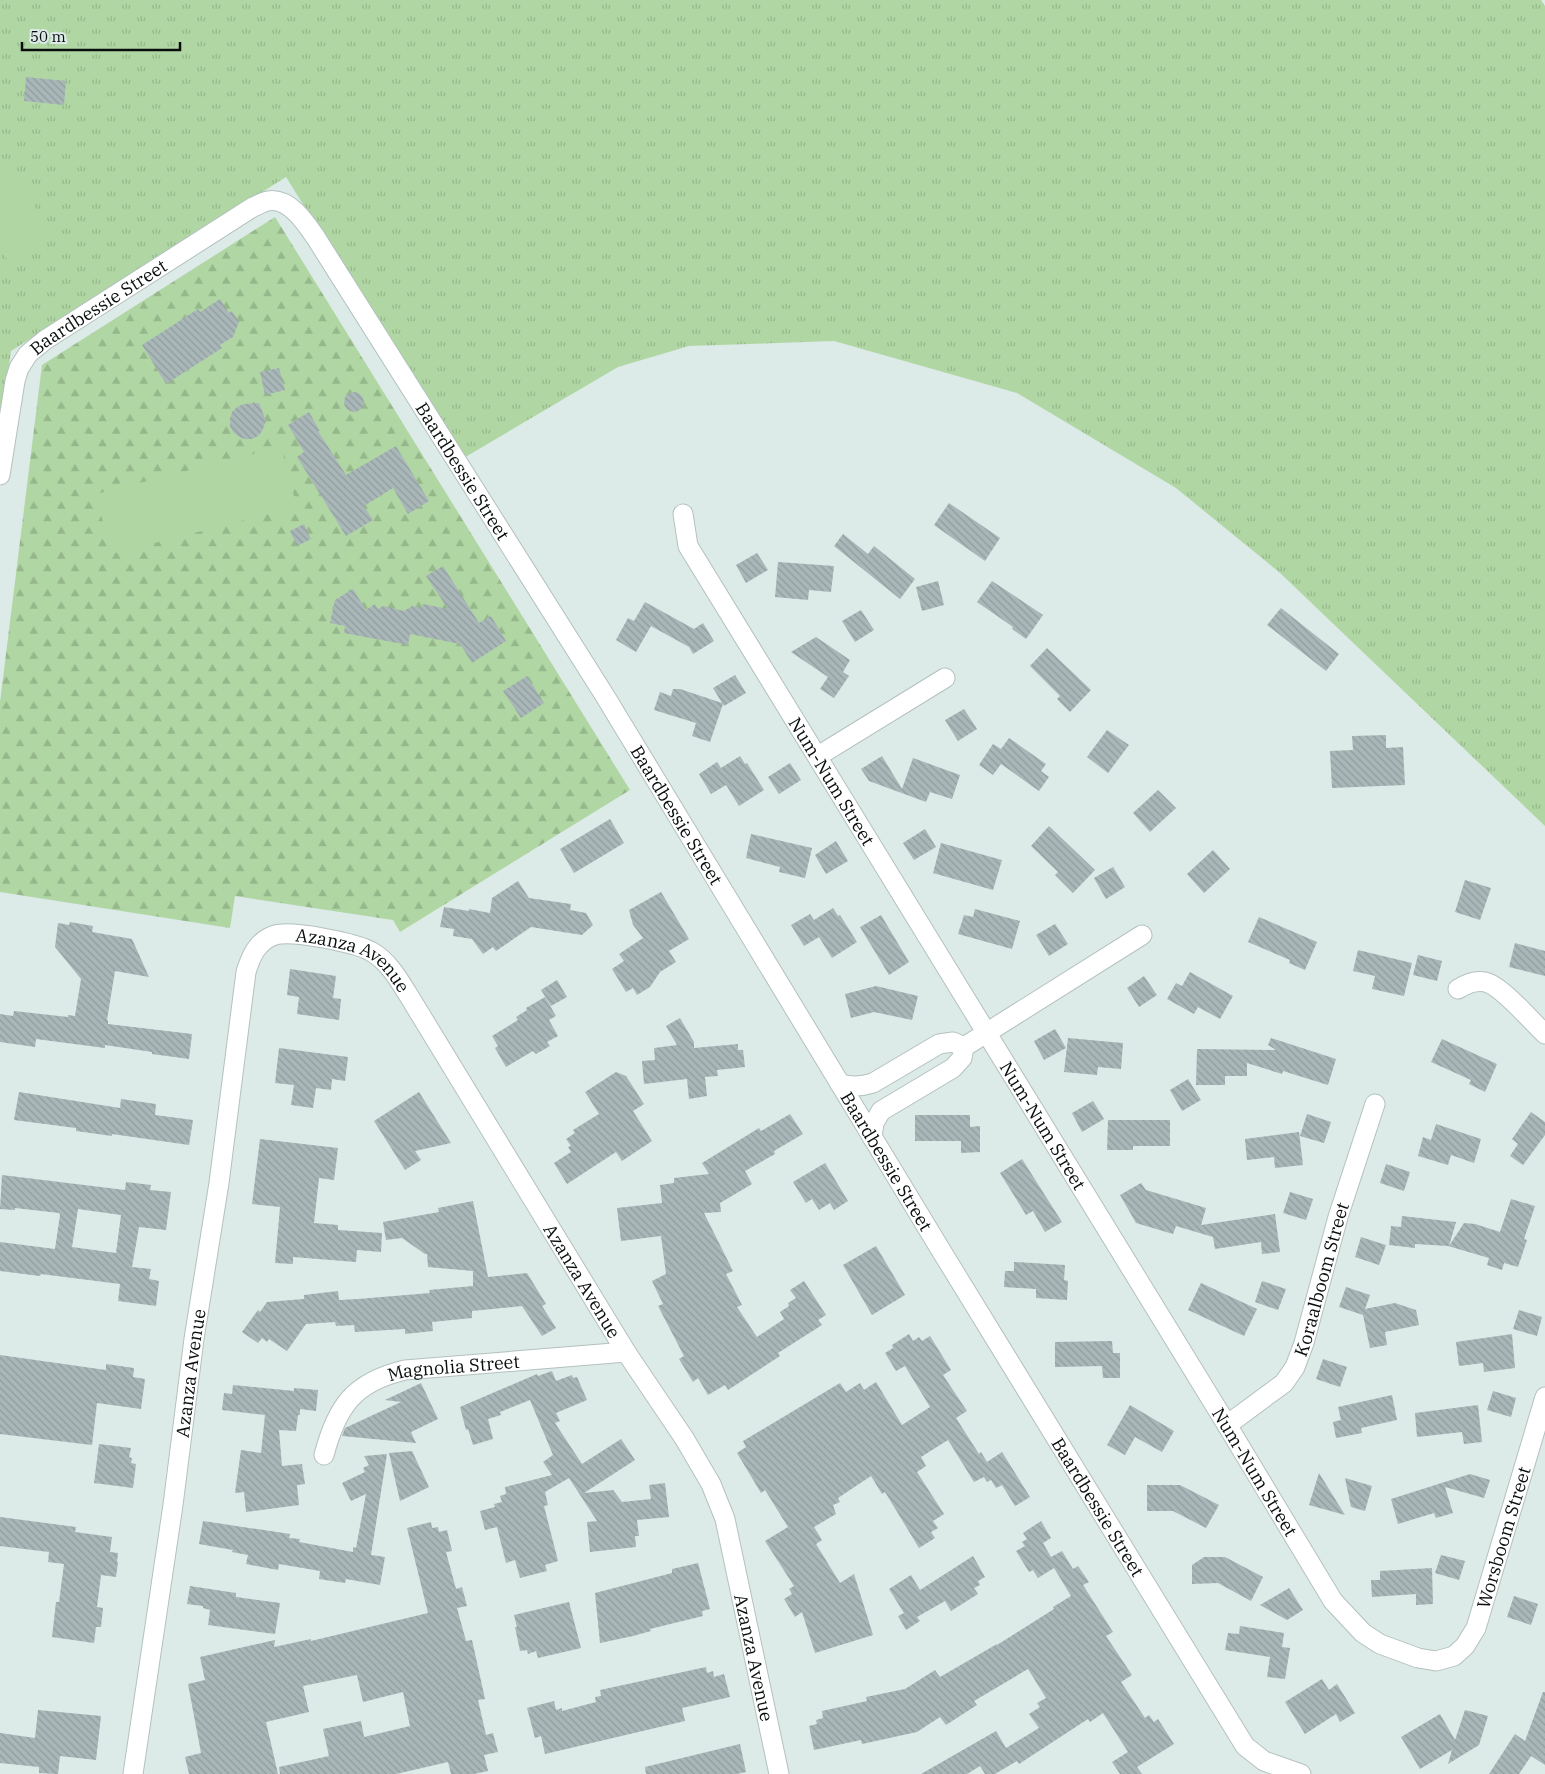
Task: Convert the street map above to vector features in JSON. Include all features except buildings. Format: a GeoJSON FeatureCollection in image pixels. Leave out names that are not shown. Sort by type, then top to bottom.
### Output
{"type":"FeatureCollection","features":[{"type":"Feature","properties":{"kind":"street","name":"Baardbessie Street"},"geometry":{"type":"LineString","coordinates":[[0,475],[15,381],[19,368],[28,354],[64,327],[253,207],[268,201],[274,201],[280,202],[293,210],[305,222],[316,238],[600,688],[872,1137],[1246,1746],[1264,1761],[1300,1774]]}},
{"type":"Feature","properties":{"kind":"street","name":"Num-Num Street"},"geometry":{"type":"LineString","coordinates":[[682,514],[688,546],[987,1032],[1333,1601],[1363,1632],[1380,1644],[1418,1658],[1436,1661],[1454,1656],[1465,1646]]}},
{"type":"Feature","properties":{"kind":"street"},"geometry":{"type":"LineString","coordinates":[[818,756],[945,678]]}},
{"type":"Feature","properties":{"kind":"street","name":"Azanza Avenue"},"geometry":{"type":"LineString","coordinates":[[133,1774],[173,1505],[194,1339],[219,1183],[246,972],[253,951],[275,935],[322,938],[364,948],[381,958],[392,970],[626,1352],[684,1438],[711,1484],[725,1518],[779,1774]]}},
{"type":"Feature","properties":{"kind":"street"},"geometry":{"type":"LineString","coordinates":[[872,1137],[874,1122],[881,1111],[953,1068],[962,1058],[964,1047],[1142,935]]}},
{"type":"Feature","properties":{"kind":"street"},"geometry":{"type":"LineString","coordinates":[[1458,989],[1481,981],[1493,985],[1545,1034]]}},
{"type":"Feature","properties":{"kind":"street"},"geometry":{"type":"LineString","coordinates":[[840,1084],[851,1087],[863,1086],[873,1082],[939,1044],[953,1042],[964,1047]]}},
{"type":"Feature","properties":{"kind":"street","name":"Koraalboom Street"},"geometry":{"type":"LineString","coordinates":[[1227,1425],[1284,1383],[1295,1367],[1304,1343],[1338,1217],[1375,1104]]}},
{"type":"Feature","properties":{"kind":"street","name":"Magnolia Street"},"geometry":{"type":"LineString","coordinates":[[324,1456],[329,1436],[342,1409],[353,1394],[387,1374],[406,1370],[626,1352]]}},
{"type":"Feature","properties":{"kind":"street","name":"Worsboom Street"},"geometry":{"type":"LineString","coordinates":[[1465,1646],[1476,1628],[1545,1398]]}},
{"type":"Feature","properties":{"kind":"green space"},"geometry":{"type":"Polygon","coordinates":[[[0,0],[1541,0],[1545,6],[1545,826],[1279,572],[1176,488],[1017,393],[834,341],[689,346],[618,367],[462,459],[286,177],[11,351],[0,430],[0,0]]]}},
{"type":"Feature","properties":{"kind":"green space"},"geometry":{"type":"Polygon","coordinates":[[[9,160],[51,236],[8,261],[0,247],[0,165],[9,160]]]}},
{"type":"Feature","properties":{"kind":"green space"},"geometry":{"type":"Polygon","coordinates":[[[275,217],[630,790],[400,932],[393,920],[235,896],[230,928],[0,892],[0,702],[42,365],[275,217]]]}},
{"type":"Feature","properties":{"kind":"green space"},"geometry":{"type":"Polygon","coordinates":[[[281,447],[297,507],[111,554],[96,494],[281,447]]]}}]}
